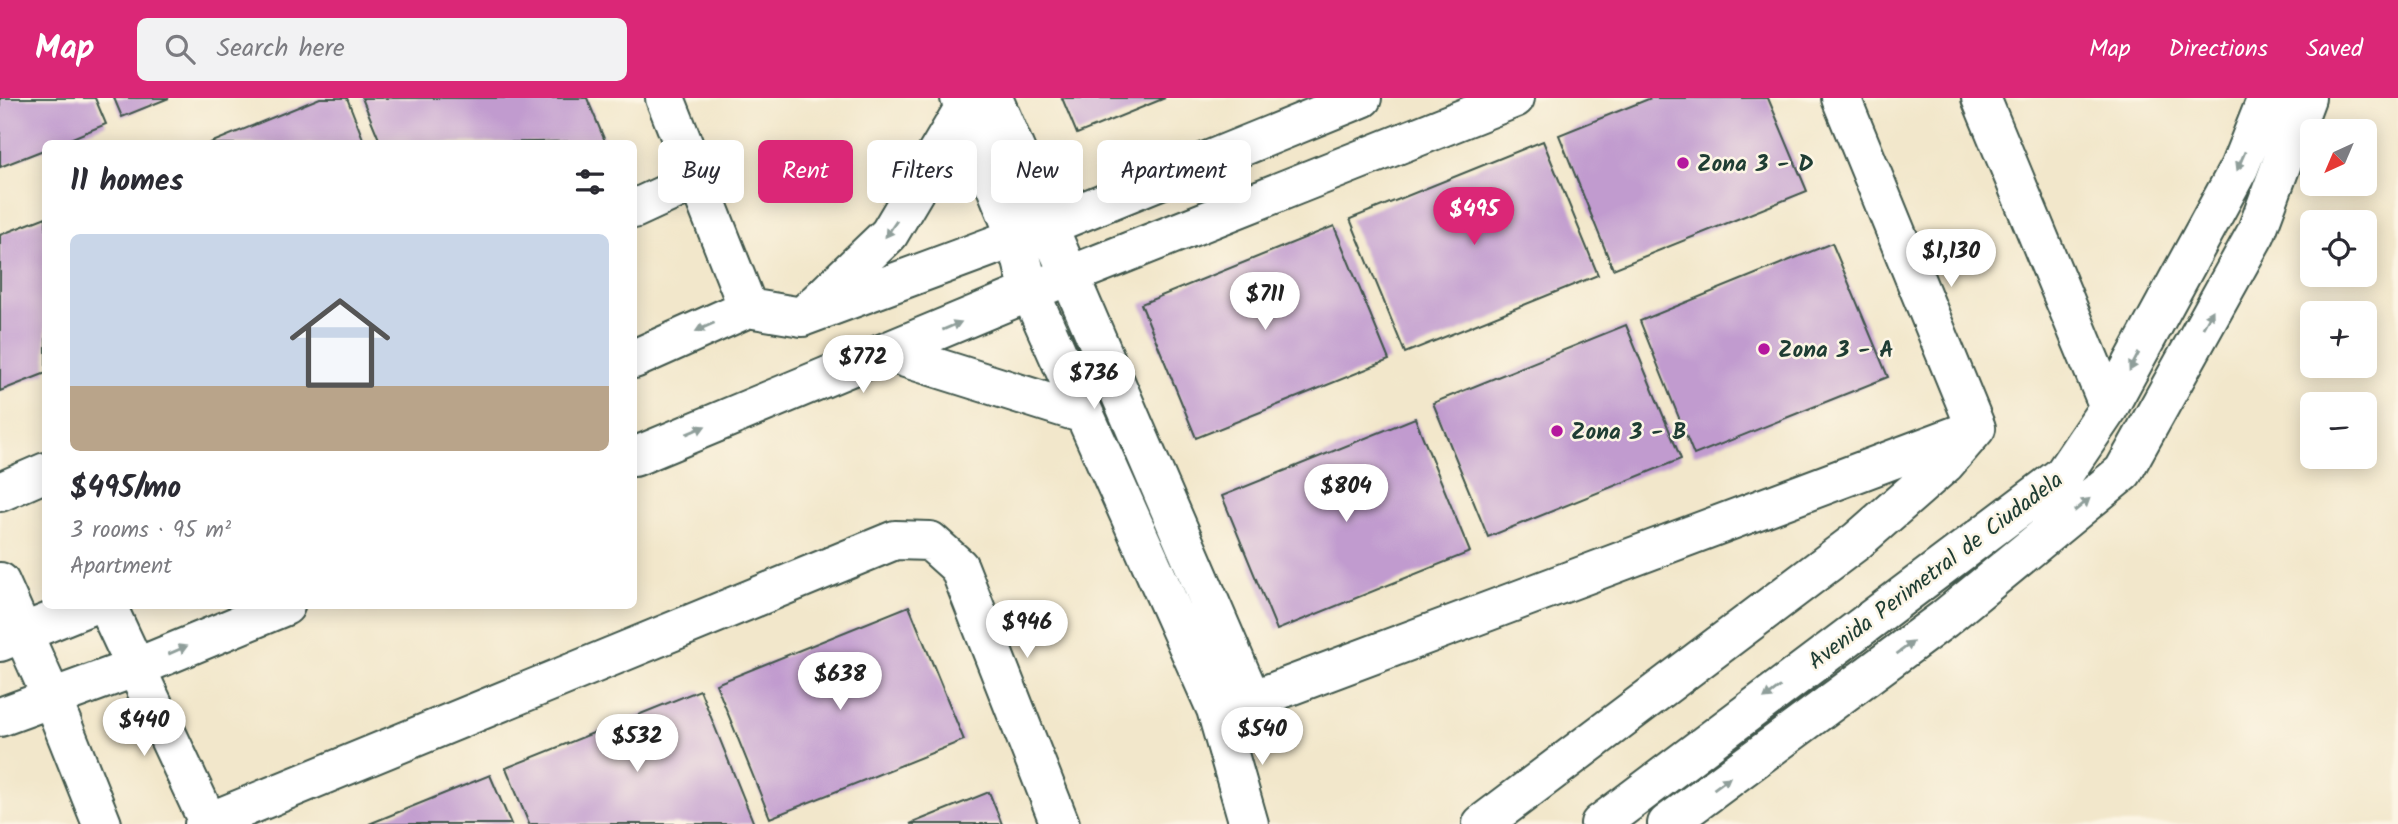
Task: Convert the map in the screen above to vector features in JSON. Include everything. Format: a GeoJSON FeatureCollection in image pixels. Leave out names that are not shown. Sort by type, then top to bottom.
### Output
{"type":"FeatureCollection","features":[{"type":"Feature","properties":{"kind":"street"},"geometry":{"type":"LineString","coordinates":[[665,98],[683,140]]}},
{"type":"Feature","properties":{"kind":"street"},"geometry":{"type":"LineString","coordinates":[[637,358],[748,308],[802,317],[1031,231],[1362,98]]}},
{"type":"Feature","properties":{"kind":"street"},"geometry":{"type":"LineString","coordinates":[[637,456],[739,412],[890,353],[1068,276],[1516,98]]}},
{"type":"Feature","properties":{"kind":"street"},"geometry":{"type":"LineString","coordinates":[[1841,98],[1976,428]]}},
{"type":"Feature","properties":{"kind":"street"},"geometry":{"type":"LineString","coordinates":[[1981,98],[2109,407]]}},
{"type":"Feature","properties":{"kind":"street","name":"Avenida Perimetral de Ciudadela"},"geometry":{"type":"LineString","coordinates":[[1600,824],[2063,475],[2109,407],[2239,168],[2267,98]]}},
{"type":"Feature","properties":{"kind":"street","name":"Avenida Perimetral de Ciudadela"},"geometry":{"type":"LineString","coordinates":[[1667,824],[1944,619],[2123,472],[2256,233],[2306,98]]}},
{"type":"Feature","properties":{"kind":"street"},"geometry":{"type":"LineString","coordinates":[[972,101],[1031,231],[1068,276],[1252,699]]}},
{"type":"Feature","properties":{"kind":"street"},"geometry":{"type":"LineString","coordinates":[[802,317],[889,234],[972,101]]}},
{"type":"Feature","properties":{"kind":"street"},"geometry":{"type":"LineString","coordinates":[[637,208],[658,198]]}},
{"type":"Feature","properties":{"kind":"street"},"geometry":{"type":"LineString","coordinates":[[708,203],[748,308]]}},
{"type":"Feature","properties":{"kind":"street"},"geometry":{"type":"LineString","coordinates":[[1031,231],[1030,292],[1216,709],[1249,824]]}},
{"type":"Feature","properties":{"kind":"street"},"geometry":{"type":"LineString","coordinates":[[890,353],[1084,414]]}},
{"type":"Feature","properties":{"kind":"street"},"geometry":{"type":"LineString","coordinates":[[1216,709],[1252,699],[1976,428]]}},
{"type":"Feature","properties":{"kind":"street"},"geometry":{"type":"LineString","coordinates":[[1482,824],[1857,541],[1945,464],[1976,428]]}},
{"type":"Feature","properties":{"kind":"street"},"geometry":{"type":"LineString","coordinates":[[0,492],[42,474]]}},
{"type":"Feature","properties":{"kind":"street"},"geometry":{"type":"LineString","coordinates":[[108,609],[207,824],[895,540],[930,541],[959,568],[1060,824]]}},
{"type":"Feature","properties":{"kind":"street"},"geometry":{"type":"LineString","coordinates":[[0,582],[12,638],[51,696],[102,824]]}},
{"type":"Feature","properties":{"kind":"street"},"geometry":{"type":"LineString","coordinates":[[12,638],[82,609]]}},
{"type":"Feature","properties":{"kind":"street"},"geometry":{"type":"LineString","coordinates":[[0,717],[51,696],[135,668],[278,609]]}},
{"type":"Feature","properties":{"kind":"building"},"geometry":{"type":"Polygon","coordinates":[[[0,98],[95,98],[106,124],[68,140],[42,140],[42,151],[0,167],[0,98]]]}},
{"type":"Feature","properties":{"kind":"building"},"geometry":{"type":"Polygon","coordinates":[[[114,98],[169,98],[122,117],[114,98]]]}},
{"type":"Feature","properties":{"kind":"building"},"geometry":{"type":"Polygon","coordinates":[[[320,98],[347,98],[363,140],[218,140],[320,98]]]}},
{"type":"Feature","properties":{"kind":"building"},"geometry":{"type":"Polygon","coordinates":[[[362,98],[587,98],[605,140],[379,140],[362,98]]]}},
{"type":"Feature","properties":{"kind":"building"},"geometry":{"type":"Polygon","coordinates":[[[1062,98],[1165,98],[1077,134],[1062,98]]]}},
{"type":"Feature","properties":{"kind":"building","name":"Zona 3 - D"},"geometry":{"type":"Polygon","coordinates":[[[1651,98],[1768,98],[1807,191],[1613,269],[1559,135],[1651,98]]]}},
{"type":"Feature","properties":{"kind":"building"},"geometry":{"type":"Polygon","coordinates":[[[1543,141],[1598,275],[1405,353],[1350,219],[1543,141]]]}},
{"type":"Feature","properties":{"kind":"building"},"geometry":{"type":"Polygon","coordinates":[[[42,219],[42,375],[0,391],[0,235],[42,219]]]}},
{"type":"Feature","properties":{"kind":"building"},"geometry":{"type":"Polygon","coordinates":[[[1334,226],[1389,360],[1196,438],[1141,304],[1334,226]]]}},
{"type":"Feature","properties":{"kind":"building","name":"Zona 3 - A"},"geometry":{"type":"Polygon","coordinates":[[[1832,243],[1888,377],[1694,455],[1640,321],[1832,243]]]}},
{"type":"Feature","properties":{"kind":"building","name":"Zona 3 - B"},"geometry":{"type":"Polygon","coordinates":[[[1626,325],[1681,459],[1488,537],[1433,403],[1626,325]]]}},
{"type":"Feature","properties":{"kind":"building"},"geometry":{"type":"Polygon","coordinates":[[[1415,418],[1470,552],[1277,630],[1222,496],[1415,418]]]}},
{"type":"Feature","properties":{"kind":"building"},"geometry":{"type":"Polygon","coordinates":[[[909,606],[964,740],[770,818],[716,684],[909,606]]]}},
{"type":"Feature","properties":{"kind":"building"},"geometry":{"type":"Polygon","coordinates":[[[700,690],[754,824],[529,824],[506,768],[700,690]]]}},
{"type":"Feature","properties":{"kind":"building"},"geometry":{"type":"Polygon","coordinates":[[[490,775],[511,824],[369,824],[490,775]]]}},
{"type":"Feature","properties":{"kind":"building"},"geometry":{"type":"Polygon","coordinates":[[[989,792],[1002,824],[910,824],[989,792]]]}},
{"type":"Feature","properties":{"kind":"place","name":"Zona 3 - D"},"geometry":{"type":"Point","coordinates":[1683,163]}},
{"type":"Feature","properties":{"kind":"place","name":"Zona 3 - A"},"geometry":{"type":"Point","coordinates":[1764,349]}},
{"type":"Feature","properties":{"kind":"place","name":"Zona 3 - B"},"geometry":{"type":"Point","coordinates":[1557,431]}}]}
